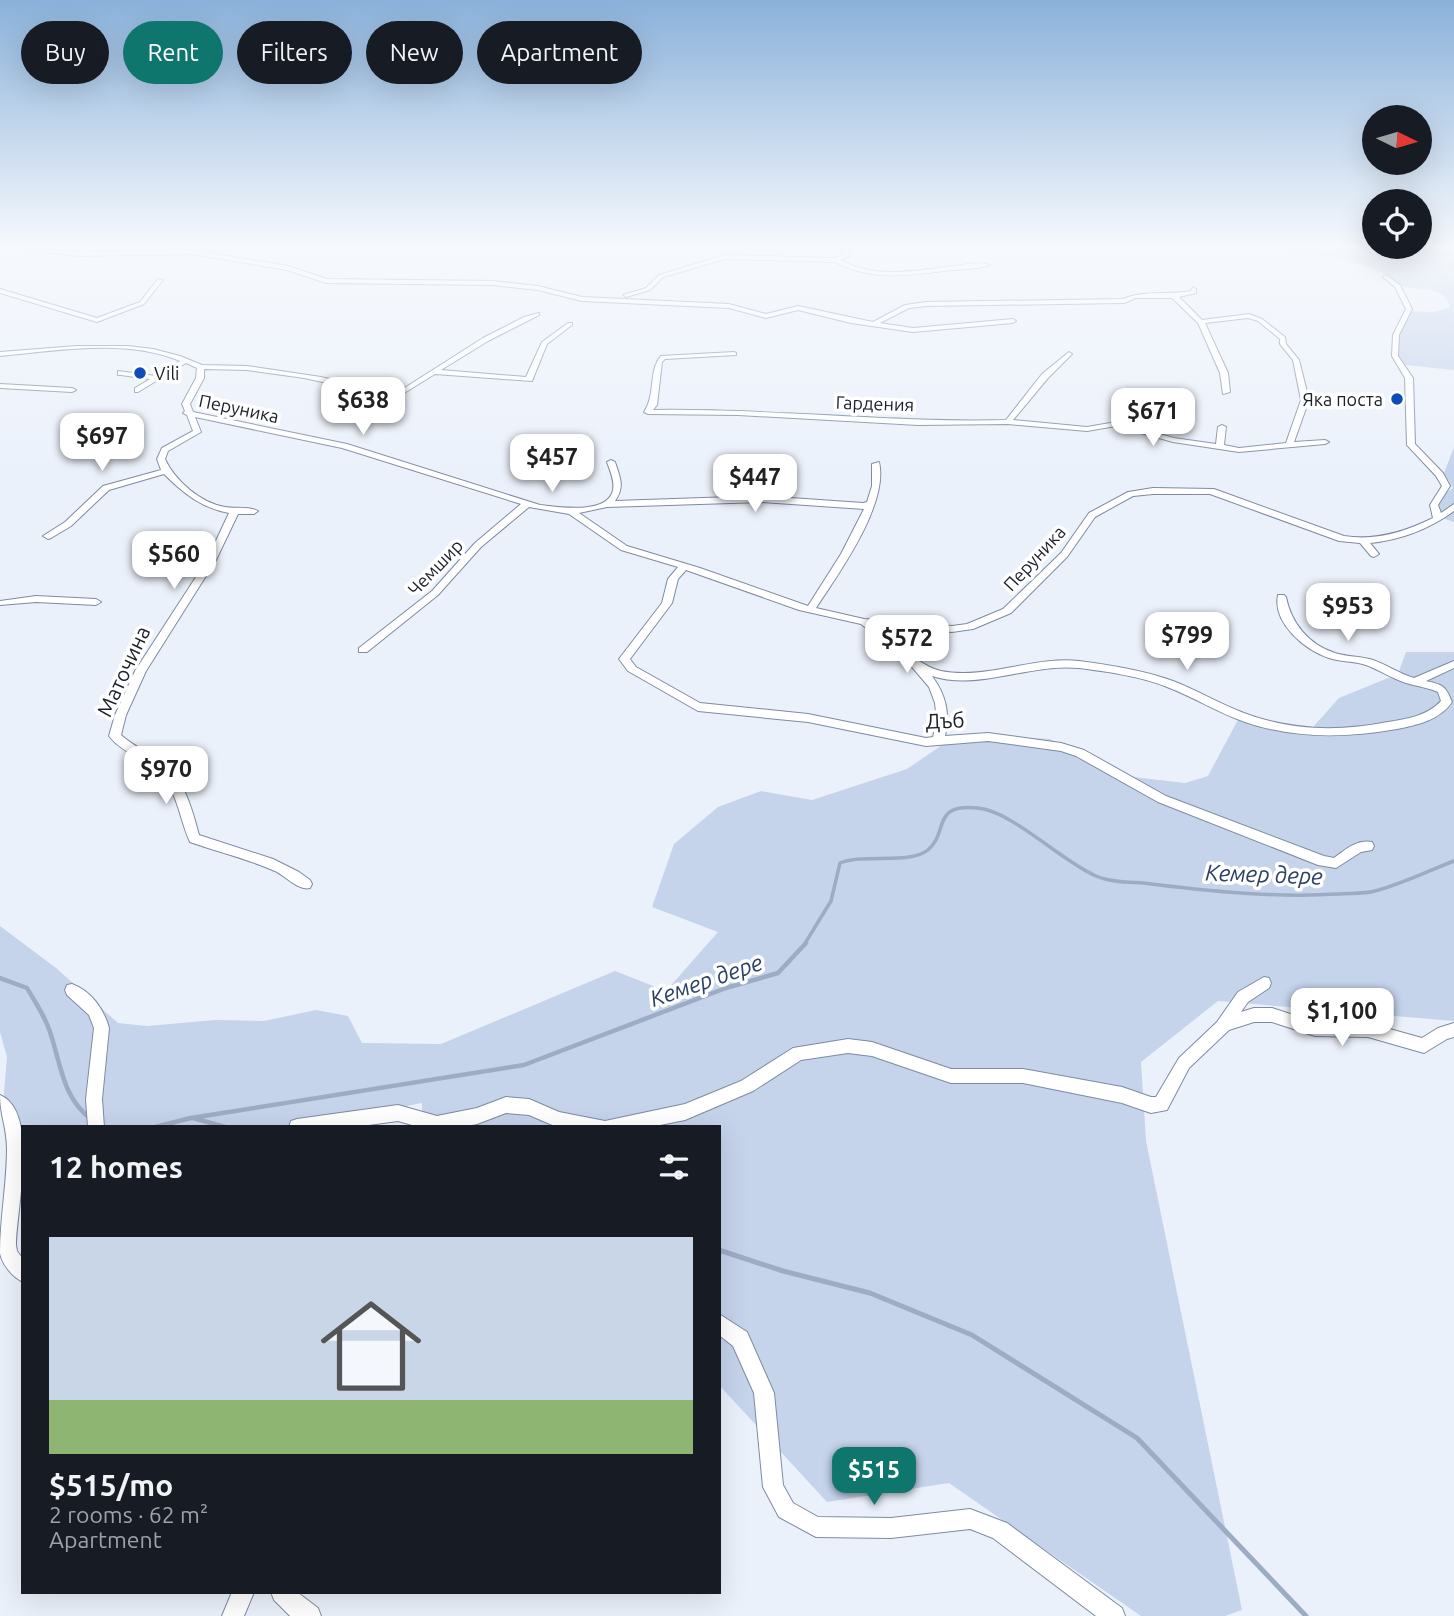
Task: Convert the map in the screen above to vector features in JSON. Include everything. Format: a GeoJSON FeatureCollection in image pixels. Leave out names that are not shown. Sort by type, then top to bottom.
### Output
{"type":"FeatureCollection","features":[{"type":"Feature","properties":{"kind":"street"},"geometry":{"type":"LineString","coordinates":[[0,354],[116,347],[168,352],[201,367],[219,366],[310,377],[352,387],[370,400],[397,394],[522,322]]}},
{"type":"Feature","properties":{"kind":"street"},"geometry":{"type":"LineString","coordinates":[[866,322],[913,330],[997,322]]}},
{"type":"Feature","properties":{"kind":"street"},"geometry":{"type":"LineString","coordinates":[[1201,322],[1224,373],[1226,392]]}},
{"type":"Feature","properties":{"kind":"street"},"geometry":{"type":"LineString","coordinates":[[1259,322],[1283,338],[1283,344],[1296,360],[1305,400],[1289,446]]}},
{"type":"Feature","properties":{"kind":"street"},"geometry":{"type":"LineString","coordinates":[[1402,322],[1396,335],[1395,356],[1409,378],[1407,393],[1413,419],[1412,445],[1440,475],[1446,486],[1434,505],[1438,520]]}},
{"type":"Feature","properties":{"kind":"street"},"geometry":{"type":"LineString","coordinates":[[433,372],[529,379],[544,343],[570,324]]}},
{"type":"Feature","properties":{"kind":"street","name":"Гардения"},"geometry":{"type":"LineString","coordinates":[[734,354],[663,357],[659,362],[653,405],[648,412],[763,412],[811,418],[1007,422]]}},
{"type":"Feature","properties":{"kind":"street"},"geometry":{"type":"LineString","coordinates":[[1007,422],[1036,386],[1069,354]]}},
{"type":"Feature","properties":{"kind":"street"},"geometry":{"type":"LineString","coordinates":[[138,390],[186,360]]}},
{"type":"Feature","properties":{"kind":"street"},"geometry":{"type":"LineString","coordinates":[[201,367],[200,378],[186,404],[187,413],[197,432],[165,450],[161,458],[166,471],[200,502],[234,512],[254,511]]}},
{"type":"Feature","properties":{"kind":"street"},"geometry":{"type":"LineString","coordinates":[[121,373],[157,378]]}},
{"type":"Feature","properties":{"kind":"street"},"geometry":{"type":"LineString","coordinates":[[0,386],[72,390]]}},
{"type":"Feature","properties":{"kind":"street","name":"Перуника"},"geometry":{"type":"LineString","coordinates":[[187,413],[344,446],[527,504]]}},
{"type":"Feature","properties":{"kind":"street"},"geometry":{"type":"LineString","coordinates":[[1007,422],[1087,429],[1116,424],[1173,440],[1250,450],[1325,442]]}},
{"type":"Feature","properties":{"kind":"street"},"geometry":{"type":"LineString","coordinates":[[1220,446],[1222,427]]}},
{"type":"Feature","properties":{"kind":"street"},"geometry":{"type":"LineString","coordinates":[[607,504],[617,494],[618,485],[611,462]]}},
{"type":"Feature","properties":{"kind":"street"},"geometry":{"type":"LineString","coordinates":[[810,610],[846,554],[871,503],[877,477],[876,464]]}},
{"type":"Feature","properties":{"kind":"street"},"geometry":{"type":"LineString","coordinates":[[48,536],[68,524],[106,488],[166,471]]}},
{"type":"Feature","properties":{"kind":"street","name":"Перуника"},"geometry":{"type":"LineString","coordinates":[[572,512],[624,548],[810,610],[864,622],[952,629],[970,627],[1007,611],[1064,555],[1092,515],[1131,494],[1153,491],[1219,493],[1342,539],[1364,542],[1390,537],[1438,520],[1454,507]]}},
{"type":"Feature","properties":{"kind":"street"},"geometry":{"type":"LineString","coordinates":[[527,504],[572,512],[607,504],[762,499],[856,507],[871,503]]}},
{"type":"Feature","properties":{"kind":"street","name":"Чемшир"},"geometry":{"type":"LineString","coordinates":[[363,650],[435,593],[478,545],[527,504]]}},
{"type":"Feature","properties":{"kind":"street","name":"Маточина"},"geometry":{"type":"LineString","coordinates":[[234,512],[193,591],[148,654],[119,715],[115,736],[124,746],[164,770],[186,808],[194,838],[227,852],[282,867],[293,872],[305,884]]}},
{"type":"Feature","properties":{"kind":"street"},"geometry":{"type":"LineString","coordinates":[[1364,542],[1374,554]]}},
{"type":"Feature","properties":{"kind":"street","name":"Дъб"},"geometry":{"type":"LineString","coordinates":[[683,567],[673,579],[667,603],[624,659],[632,669],[698,707],[792,715],[910,740],[988,737],[1043,743],[1070,750],[1161,799],[1323,861],[1336,863],[1358,848],[1368,846]]}},
{"type":"Feature","properties":{"kind":"street"},"geometry":{"type":"LineString","coordinates":[[864,622],[924,669],[938,673],[979,675],[1021,667],[1069,664],[1149,676],[1167,680],[1229,712],[1257,722],[1335,734],[1359,733],[1408,723],[1441,710],[1447,702],[1442,690],[1418,680],[1401,677],[1362,660],[1322,652],[1304,640],[1290,623],[1282,609],[1281,597]]}},
{"type":"Feature","properties":{"kind":"street"},"geometry":{"type":"LineString","coordinates":[[1,601],[36,599],[96,602]]}},
{"type":"Feature","properties":{"kind":"street"},"geometry":{"type":"LineString","coordinates":[[1418,680],[1454,664]]}},
{"type":"Feature","properties":{"kind":"street"},"geometry":{"type":"LineString","coordinates":[[924,669],[940,706],[944,726],[938,741]]}},
{"type":"Feature","properties":{"kind":"street"},"geometry":{"type":"LineString","coordinates":[[620,1125],[685,1112],[747,1086],[798,1053],[848,1046],[872,1049],[951,1076],[1023,1076],[1110,1092],[1151,1105],[1161,1104],[1184,1063],[1223,1026],[1243,997],[1264,983]]}},
{"type":"Feature","properties":{"kind":"street"},"geometry":{"type":"LineString","coordinates":[[72,990],[99,1017],[101,1038],[92,1103],[96,1125]]}},
{"type":"Feature","properties":{"kind":"street"},"geometry":{"type":"LineString","coordinates":[[1223,1026],[1254,1015],[1272,1015],[1315,1029],[1368,1030],[1424,1046],[1443,1033],[1454,1030]]}},
{"type":"Feature","properties":{"kind":"street"},"geometry":{"type":"LineString","coordinates":[[0,1103],[9,1111],[19,1146],[7,1248],[21,1270]]}},
{"type":"Feature","properties":{"kind":"street"},"geometry":{"type":"LineString","coordinates":[[311,1125],[398,1113],[436,1124],[477,1116],[506,1105],[529,1107],[559,1120],[588,1125]]}},
{"type":"Feature","properties":{"kind":"street"},"geometry":{"type":"LineString","coordinates":[[721,1325],[740,1339],[764,1393],[773,1487],[786,1510],[816,1527],[891,1528],[970,1519],[1000,1530],[1114,1616]]}},
{"type":"Feature","properties":{"kind":"street"},"geometry":{"type":"LineString","coordinates":[[233,1616],[242,1594]]}},
{"type":"Feature","properties":{"kind":"street"},"geometry":{"type":"LineString","coordinates":[[284,1594],[293,1605],[310,1616]]}},
{"type":"Feature","properties":{"kind":"shaded area"},"geometry":{"type":"Polygon","coordinates":[[[1402,322],[1454,322],[1454,370],[1405,365],[1394,344],[1397,330],[1402,322]]]}},
{"type":"Feature","properties":{"kind":"shaded area"},"geometry":{"type":"Polygon","coordinates":[[[1454,447],[1454,522],[1439,517],[1439,498],[1453,488],[1444,473],[1454,447]]]}},
{"type":"Feature","properties":{"kind":"shaded area"},"geometry":{"type":"Polygon","coordinates":[[[1406,652],[1454,652],[1454,1021],[1218,1001],[1141,1062],[1146,1141],[1242,1610],[1225,1616],[1141,1616],[949,1483],[827,1502],[721,1387],[721,1125],[423,1125],[422,1103],[307,1125],[21,1125],[21,1148],[3,1104],[7,1057],[0,1032],[0,926],[56,968],[118,1023],[147,1026],[215,1020],[264,1021],[316,1010],[348,1016],[362,1043],[441,1044],[615,971],[666,991],[718,932],[652,907],[674,844],[718,807],[761,791],[812,800],[907,769],[948,741],[986,735],[1050,739],[1116,775],[1185,783],[1208,776],[1240,716],[1313,727],[1339,698],[1398,674],[1406,652]]]}},
{"type":"Feature","properties":{"kind":"waterway","name":"Кемер дере"},"geometry":{"type":"LineString","coordinates":[[804,945],[831,901],[840,863],[920,854],[934,843],[947,814],[963,808],[991,811],[1006,818],[1082,869],[1101,878],[1119,881],[1265,894],[1362,893],[1395,885],[1454,861]]}},
{"type":"Feature","properties":{"kind":"waterway","name":"Кемер дере"},"geometry":{"type":"LineString","coordinates":[[163,1125],[191,1118],[524,1065],[726,988],[778,973],[806,943]]}},
{"type":"Feature","properties":{"kind":"waterway","name":"Кемер дере"},"geometry":{"type":"LineString","coordinates":[[0,978],[27,988],[48,1026],[68,1090],[81,1110],[91,1119]]}},
{"type":"Feature","properties":{"kind":"waterway"},"geometry":{"type":"LineString","coordinates":[[193,1118],[218,1125]]}},
{"type":"Feature","properties":{"kind":"waterway"},"geometry":{"type":"LineString","coordinates":[[721,1251],[783,1271],[870,1293],[972,1335],[1137,1438],[1306,1616]]}},
{"type":"Feature","properties":{"kind":"place","name":"Vili"},"geometry":{"type":"Point","coordinates":[140,373]}},
{"type":"Feature","properties":{"kind":"place","name":"Яка поста"},"geometry":{"type":"Point","coordinates":[1397,399]}}]}
